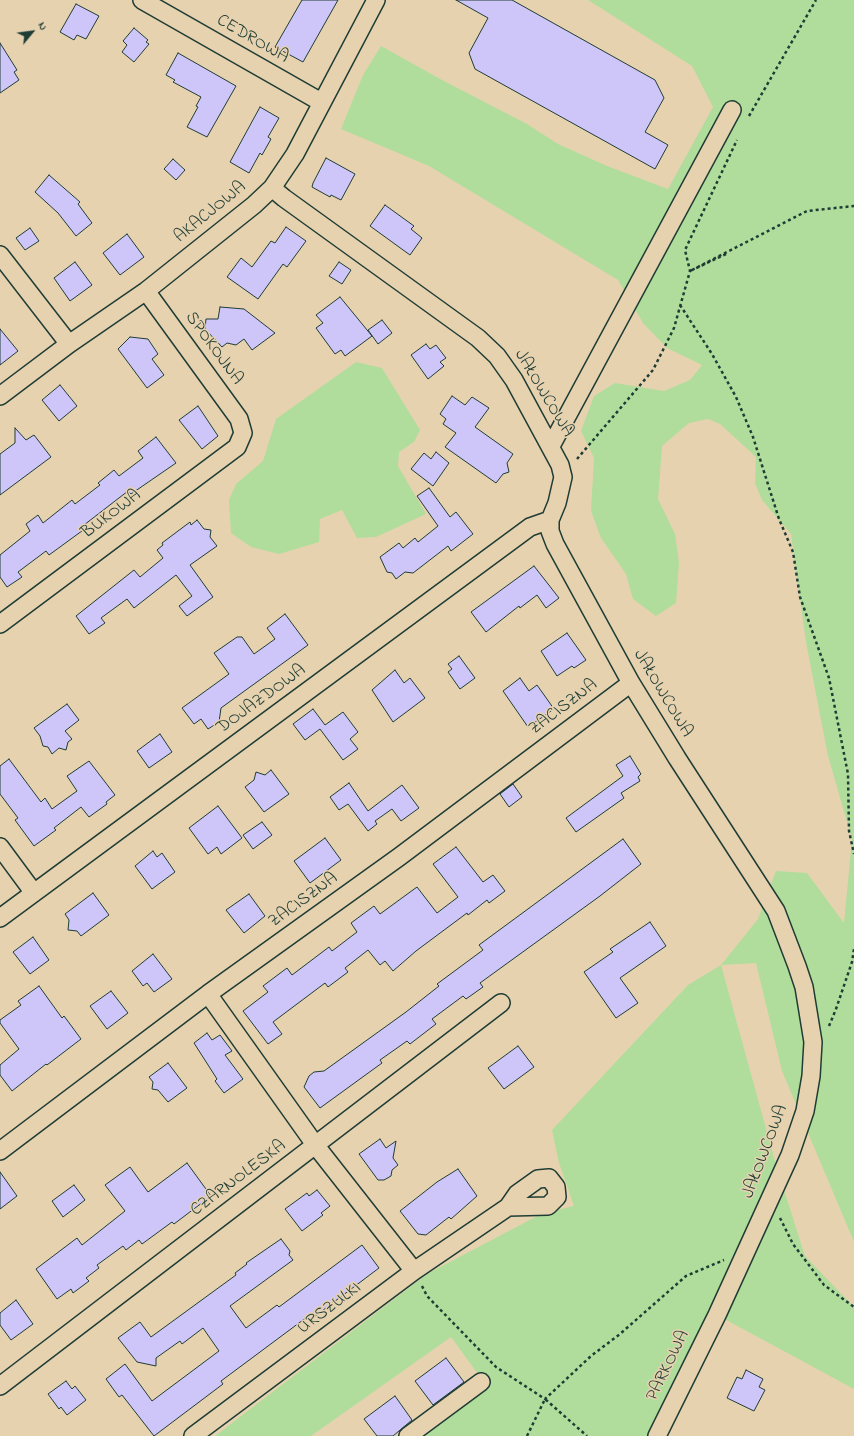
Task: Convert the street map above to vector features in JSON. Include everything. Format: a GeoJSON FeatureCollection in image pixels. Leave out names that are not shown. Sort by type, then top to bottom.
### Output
{"type":"FeatureCollection","features":[{"type":"Feature","properties":{"kind":"street","name":"CEDROWA"},"geometry":{"type":"LineString","coordinates":[[142,0],[321,102]]}},
{"type":"Feature","properties":{"kind":"street","name":"AKACJOWA"},"geometry":{"type":"LineString","coordinates":[[0,396],[69,344],[146,291],[254,205],[272,188],[295,154],[376,0]]}},
{"type":"Feature","properties":{"kind":"street"},"geometry":{"type":"LineString","coordinates":[[551,446],[732,110]]}},
{"type":"Feature","properties":{"kind":"street","name":"JAŁOWCOWA"},"geometry":{"type":"LineString","coordinates":[[272,188],[478,338],[497,356],[528,402],[560,464],[563,477]]}},
{"type":"Feature","properties":{"kind":"street"},"geometry":{"type":"LineString","coordinates":[[0,254],[69,344]]}},
{"type":"Feature","properties":{"kind":"street","name":"SPOKOJNA"},"geometry":{"type":"LineString","coordinates":[[146,291],[239,419],[243,433]]}},
{"type":"Feature","properties":{"kind":"street","name":"BUKOWA"},"geometry":{"type":"LineString","coordinates":[[0,624],[237,447],[243,433]]}},
{"type":"Feature","properties":{"kind":"street"},"geometry":{"type":"LineString","coordinates":[[550,520],[557,503],[563,477]]}},
{"type":"Feature","properties":{"kind":"street","name":"JAŁOWCOWA"},"geometry":{"type":"LineString","coordinates":[[550,520],[550,531],[555,544],[631,683],[681,764],[776,911],[798,966],[804,988],[813,1042],[811,1076],[802,1118],[790,1155],[717,1315]]}},
{"type":"Feature","properties":{"kind":"street","name":"DOJAZDOWA"},"geometry":{"type":"LineString","coordinates":[[0,918],[530,527],[550,520]]}},
{"type":"Feature","properties":{"kind":"street","name":"ZACISZNA"},"geometry":{"type":"LineString","coordinates":[[0,1151],[208,994],[399,857],[631,683]]}},
{"type":"Feature","properties":{"kind":"street"},"geometry":{"type":"LineString","coordinates":[[0,847],[34,893]]}},
{"type":"Feature","properties":{"kind":"street"},"geometry":{"type":"LineString","coordinates":[[208,994],[316,1146],[414,1271]]}},
{"type":"Feature","properties":{"kind":"street","name":"CZARNOLESKA"},"geometry":{"type":"LineString","coordinates":[[0,1386],[316,1146],[501,1003]]}},
{"type":"Feature","properties":{"kind":"street","name":"URSZULKI"},"geometry":{"type":"LineString","coordinates":[[193,1436],[414,1271],[508,1207]]}},
{"type":"Feature","properties":{"kind":"street","name":"PARKOWA"},"geometry":{"type":"LineString","coordinates":[[657,1436],[717,1315]]}},
{"type":"Feature","properties":{"kind":"street"},"geometry":{"type":"LineString","coordinates":[[408,1436],[481,1382]]}},
{"type":"Feature","properties":{"kind":"path"},"geometry":{"type":"LineString","coordinates":[[747,121],[816,0]]}},
{"type":"Feature","properties":{"kind":"path"},"geometry":{"type":"LineString","coordinates":[[563,477],[653,370],[674,328],[690,271],[685,250],[740,135]]}},
{"type":"Feature","properties":{"kind":"path"},"geometry":{"type":"LineString","coordinates":[[690,271],[807,211],[854,206]]}},
{"type":"Feature","properties":{"kind":"path"},"geometry":{"type":"LineString","coordinates":[[690,271],[726,254]]}},
{"type":"Feature","properties":{"kind":"path"},"geometry":{"type":"LineString","coordinates":[[680,305],[712,354],[736,397],[753,437],[778,519],[793,552],[800,597],[829,678],[848,774],[849,831],[854,854]]}},
{"type":"Feature","properties":{"kind":"path"},"geometry":{"type":"LineString","coordinates":[[828,1027],[850,969],[854,949]]}},
{"type":"Feature","properties":{"kind":"path"},"geometry":{"type":"LineString","coordinates":[[772,1195],[781,1223],[793,1244],[824,1285],[854,1307]]}},
{"type":"Feature","properties":{"kind":"path"},"geometry":{"type":"LineString","coordinates":[[527,1436],[545,1399],[591,1356],[652,1307],[686,1276],[726,1259]]}},
{"type":"Feature","properties":{"kind":"path"},"geometry":{"type":"LineString","coordinates":[[414,1271],[427,1296],[496,1367],[545,1399],[587,1436]]}},
{"type":"Feature","properties":{"kind":"green space"},"geometry":{"type":"Polygon","coordinates":[[[588,0],[854,0],[854,1242],[782,1071],[756,963],[721,965],[758,919],[776,871],[807,873],[844,923],[852,839],[828,756],[806,642],[791,534],[762,500],[755,483],[756,457],[720,424],[708,419],[689,423],[662,446],[658,499],[675,534],[679,563],[676,603],[656,616],[633,599],[626,574],[601,538],[591,511],[594,458],[581,431],[594,396],[615,383],[664,391],[690,380],[702,365],[667,348],[643,323],[618,280],[429,166],[341,129],[363,75],[381,46],[442,80],[527,124],[558,144],[607,166],[668,189],[713,107],[692,66],[588,0]]]}},
{"type":"Feature","properties":{"kind":"green space"},"geometry":{"type":"Polygon","coordinates":[[[356,362],[382,368],[420,430],[414,442],[399,452],[398,466],[426,514],[376,537],[357,538],[342,510],[320,519],[319,542],[279,554],[251,547],[231,533],[229,500],[236,484],[263,461],[276,419],[356,362]]]}},
{"type":"Feature","properties":{"kind":"green space"},"geometry":{"type":"Polygon","coordinates":[[[721,965],[776,1165],[805,1256],[854,1307],[854,1389],[717,1315],[665,1436],[418,1436],[486,1385],[451,1337],[311,1436],[215,1436],[427,1274],[543,1213],[574,1206],[559,1163],[552,1130],[688,985],[721,965]]]}},
{"type":"Feature","properties":{"kind":"building"},"geometry":{"type":"Polygon","coordinates":[[[302,0],[338,0],[303,62],[275,47],[302,0]]]}},
{"type":"Feature","properties":{"kind":"building"},"geometry":{"type":"Polygon","coordinates":[[[456,0],[512,0],[655,80],[664,98],[645,132],[668,145],[655,169],[475,69],[469,53],[488,18],[456,0]]]}},
{"type":"Feature","properties":{"kind":"building"},"geometry":{"type":"Polygon","coordinates":[[[76,4],[99,16],[86,39],[77,35],[74,40],[60,32],[76,4]]]}},
{"type":"Feature","properties":{"kind":"building"},"geometry":{"type":"Polygon","coordinates":[[[134,28],[148,40],[146,42],[149,44],[134,62],[122,52],[127,45],[123,41],[134,28]]]}},
{"type":"Feature","properties":{"kind":"building"},"geometry":{"type":"Polygon","coordinates":[[[0,43],[17,70],[14,72],[19,80],[0,93],[0,43]]]}},
{"type":"Feature","properties":{"kind":"building"},"geometry":{"type":"Polygon","coordinates":[[[178,53],[236,86],[207,137],[187,127],[198,107],[196,106],[201,97],[173,82],[175,80],[166,75],[178,53]]]}},
{"type":"Feature","properties":{"kind":"building"},"geometry":{"type":"Polygon","coordinates":[[[260,107],[279,118],[268,137],[271,139],[262,155],[260,153],[249,173],[230,162],[260,107]]]}},
{"type":"Feature","properties":{"kind":"building"},"geometry":{"type":"Polygon","coordinates":[[[326,158],[355,174],[341,200],[331,195],[330,197],[312,187],[326,158]]]}},
{"type":"Feature","properties":{"kind":"building"},"geometry":{"type":"Polygon","coordinates":[[[173,159],[185,170],[176,180],[164,169],[173,159]]]}},
{"type":"Feature","properties":{"kind":"building"},"geometry":{"type":"Polygon","coordinates":[[[49,175],[80,202],[78,204],[92,223],[76,236],[58,213],[35,192],[49,175]]]}},
{"type":"Feature","properties":{"kind":"building"},"geometry":{"type":"Polygon","coordinates":[[[385,205],[414,226],[411,229],[422,238],[410,255],[370,226],[385,205]]]}},
{"type":"Feature","properties":{"kind":"building"},"geometry":{"type":"Polygon","coordinates":[[[286,227],[306,241],[287,267],[283,264],[258,299],[227,277],[241,258],[252,267],[271,241],[275,243],[286,227]]]}},
{"type":"Feature","properties":{"kind":"building"},"geometry":{"type":"Polygon","coordinates":[[[30,228],[39,241],[25,250],[16,238],[30,228]]]}},
{"type":"Feature","properties":{"kind":"building"},"geometry":{"type":"Polygon","coordinates":[[[127,234],[144,257],[120,275],[103,253],[127,234]]]}},
{"type":"Feature","properties":{"kind":"building"},"geometry":{"type":"Polygon","coordinates":[[[75,262],[92,285],[70,301],[54,278],[75,262]]]}},
{"type":"Feature","properties":{"kind":"building"},"geometry":{"type":"Polygon","coordinates":[[[339,262],[351,270],[342,284],[329,276],[339,262]]]}},
{"type":"Feature","properties":{"kind":"building"},"geometry":{"type":"Polygon","coordinates":[[[340,297],[372,336],[345,356],[341,350],[335,354],[316,328],[323,323],[316,315],[340,297]]]}},
{"type":"Feature","properties":{"kind":"building"},"geometry":{"type":"Polygon","coordinates":[[[220,307],[244,309],[275,333],[252,350],[244,339],[236,345],[227,343],[222,347],[205,329],[206,319],[218,319],[220,307]]]}},
{"type":"Feature","properties":{"kind":"building"},"geometry":{"type":"Polygon","coordinates":[[[382,320],[392,333],[378,344],[368,330],[382,320]]]}},
{"type":"Feature","properties":{"kind":"building"},"geometry":{"type":"Polygon","coordinates":[[[0,329],[18,351],[0,365],[0,329]]]}},
{"type":"Feature","properties":{"kind":"building"},"geometry":{"type":"Polygon","coordinates":[[[130,337],[148,339],[158,354],[152,359],[164,375],[147,388],[118,349],[130,337]]]}},
{"type":"Feature","properties":{"kind":"building"},"geometry":{"type":"Polygon","coordinates":[[[426,344],[430,349],[436,345],[446,358],[440,362],[444,366],[428,379],[411,355],[426,344]]]}},
{"type":"Feature","properties":{"kind":"building"},"geometry":{"type":"Polygon","coordinates":[[[60,385],[77,406],[59,421],[42,400],[60,385]]]}},
{"type":"Feature","properties":{"kind":"building"},"geometry":{"type":"Polygon","coordinates":[[[452,396],[465,405],[472,397],[489,408],[475,427],[513,454],[507,463],[509,472],[503,474],[496,483],[445,447],[456,433],[443,424],[446,419],[440,414],[452,396]]]}},
{"type":"Feature","properties":{"kind":"building"},"geometry":{"type":"Polygon","coordinates":[[[198,406],[218,436],[202,449],[179,420],[198,406]]]}},
{"type":"Feature","properties":{"kind":"building"},"geometry":{"type":"Polygon","coordinates":[[[15,428],[26,440],[34,435],[51,457],[0,495],[0,454],[15,443],[15,428]]]}},
{"type":"Feature","properties":{"kind":"building"},"geometry":{"type":"Polygon","coordinates":[[[156,437],[176,463],[131,494],[128,491],[84,525],[86,528],[49,555],[46,551],[18,572],[22,577],[7,587],[0,577],[0,555],[30,531],[26,524],[38,515],[43,523],[72,500],[75,504],[100,485],[98,483],[114,470],[119,476],[143,458],[138,451],[156,437]]]}},
{"type":"Feature","properties":{"kind":"building"},"geometry":{"type":"Polygon","coordinates":[[[436,452],[449,463],[433,486],[411,469],[424,453],[431,459],[436,452]]]}},
{"type":"Feature","properties":{"kind":"building"},"geometry":{"type":"Polygon","coordinates":[[[429,488],[450,517],[456,512],[473,534],[451,551],[448,546],[413,573],[405,572],[396,579],[392,573],[387,572],[380,557],[399,543],[403,548],[415,538],[418,542],[438,526],[417,496],[429,488]]]}},
{"type":"Feature","properties":{"kind":"building"},"geometry":{"type":"Polygon","coordinates":[[[197,520],[204,529],[211,530],[210,537],[217,546],[190,565],[213,597],[187,616],[179,606],[192,596],[176,575],[134,608],[127,599],[101,618],[105,623],[89,634],[76,616],[134,570],[140,577],[163,558],[157,550],[163,545],[162,543],[190,522],[191,525],[197,520]]]}},
{"type":"Feature","properties":{"kind":"building"},"geometry":{"type":"Polygon","coordinates":[[[534,566],[559,598],[546,608],[537,595],[520,608],[519,606],[486,632],[471,612],[534,566]]]}},
{"type":"Feature","properties":{"kind":"building"},"geometry":{"type":"Polygon","coordinates":[[[285,614],[308,645],[221,708],[219,722],[208,729],[201,719],[194,724],[182,708],[229,674],[214,653],[237,637],[242,637],[254,654],[275,639],[267,628],[285,614]]]}},
{"type":"Feature","properties":{"kind":"building"},"geometry":{"type":"Polygon","coordinates":[[[567,633],[586,660],[574,668],[572,666],[557,676],[541,651],[567,633]]]}},
{"type":"Feature","properties":{"kind":"building"},"geometry":{"type":"Polygon","coordinates":[[[459,656],[475,678],[460,689],[448,672],[452,669],[448,664],[459,656]]]}},
{"type":"Feature","properties":{"kind":"building"},"geometry":{"type":"Polygon","coordinates":[[[395,670],[404,683],[410,678],[425,698],[393,722],[372,690],[395,670]]]}},
{"type":"Feature","properties":{"kind":"building"},"geometry":{"type":"Polygon","coordinates":[[[520,678],[529,691],[537,685],[554,709],[528,727],[503,691],[520,678]]]}},
{"type":"Feature","properties":{"kind":"building"},"geometry":{"type":"Polygon","coordinates":[[[67,704],[79,720],[65,731],[72,739],[68,742],[66,750],[59,748],[52,754],[48,747],[43,746],[40,736],[34,728],[67,704]]]}},
{"type":"Feature","properties":{"kind":"building"},"geometry":{"type":"Polygon","coordinates":[[[313,709],[325,725],[343,712],[358,732],[350,739],[358,749],[343,760],[320,729],[305,740],[293,724],[313,709]]]}},
{"type":"Feature","properties":{"kind":"building"},"geometry":{"type":"Polygon","coordinates":[[[160,734],[172,752],[149,768],[137,751],[160,734]]]}},
{"type":"Feature","properties":{"kind":"building"},"geometry":{"type":"Polygon","coordinates":[[[630,756],[641,774],[638,777],[640,781],[621,793],[624,798],[576,832],[566,818],[623,776],[616,765],[630,756]]]}},
{"type":"Feature","properties":{"kind":"building"},"geometry":{"type":"Polygon","coordinates":[[[9,759],[41,802],[45,798],[52,809],[77,791],[67,776],[89,761],[115,795],[106,802],[107,804],[89,817],[81,807],[54,828],[56,830],[34,846],[15,820],[18,818],[0,794],[0,766],[9,759]]]}},
{"type":"Feature","properties":{"kind":"building"},"geometry":{"type":"Polygon","coordinates":[[[271,770],[289,794],[264,812],[245,787],[254,780],[256,772],[265,775],[271,770]]]}},
{"type":"Feature","properties":{"kind":"building"},"geometry":{"type":"Polygon","coordinates":[[[349,783],[368,811],[402,785],[419,808],[401,821],[392,809],[375,821],[377,824],[368,831],[348,804],[339,810],[330,797],[349,783]]]}},
{"type":"Feature","properties":{"kind":"building"},"geometry":{"type":"Polygon","coordinates":[[[513,784],[522,797],[509,807],[500,794],[513,784]]]}},
{"type":"Feature","properties":{"kind":"building"},"geometry":{"type":"Polygon","coordinates":[[[218,806],[242,838],[221,854],[217,847],[208,854],[189,828],[218,806]]]}},
{"type":"Feature","properties":{"kind":"building"},"geometry":{"type":"Polygon","coordinates":[[[262,822],[272,835],[253,849],[243,835],[262,822]]]}},
{"type":"Feature","properties":{"kind":"building"},"geometry":{"type":"Polygon","coordinates":[[[325,838],[341,860],[310,883],[294,861],[325,838]]]}},
{"type":"Feature","properties":{"kind":"building"},"geometry":{"type":"Polygon","coordinates":[[[623,839],[641,864],[600,896],[480,983],[483,987],[466,999],[463,996],[432,1019],[436,1024],[410,1044],[407,1041],[380,1060],[382,1063],[320,1108],[304,1087],[309,1076],[314,1072],[324,1071],[406,1012],[439,986],[437,984],[483,950],[479,945],[623,839]]]}},
{"type":"Feature","properties":{"kind":"building"},"geometry":{"type":"Polygon","coordinates":[[[456,847],[483,882],[493,875],[505,891],[489,903],[487,900],[468,915],[467,913],[416,951],[393,971],[385,961],[380,965],[368,950],[345,968],[348,972],[328,987],[325,983],[273,1022],[282,1034],[268,1044],[243,1011],[268,992],[263,986],[287,968],[292,975],[329,947],[332,951],[357,932],[351,923],[374,906],[380,914],[417,887],[437,913],[458,897],[433,864],[456,847]]]}},
{"type":"Feature","properties":{"kind":"building"},"geometry":{"type":"Polygon","coordinates":[[[153,851],[157,857],[162,853],[175,872],[152,889],[135,866],[153,851]]]}},
{"type":"Feature","properties":{"kind":"building"},"geometry":{"type":"Polygon","coordinates":[[[93,893],[109,915],[81,936],[77,931],[68,930],[69,920],[65,914],[93,893]]]}},
{"type":"Feature","properties":{"kind":"building"},"geometry":{"type":"Polygon","coordinates":[[[249,894],[265,916],[244,933],[226,910],[249,894]]]}},
{"type":"Feature","properties":{"kind":"building"},"geometry":{"type":"Polygon","coordinates":[[[650,922],[666,946],[620,978],[638,1003],[616,1018],[584,972],[613,952],[610,949],[650,922]]]}},
{"type":"Feature","properties":{"kind":"building"},"geometry":{"type":"Polygon","coordinates":[[[33,937],[49,960],[30,974],[13,952],[33,937]]]}},
{"type":"Feature","properties":{"kind":"building"},"geometry":{"type":"Polygon","coordinates":[[[153,954],[172,979],[154,992],[147,983],[143,986],[132,971],[153,954]]]}},
{"type":"Feature","properties":{"kind":"building"},"geometry":{"type":"Polygon","coordinates":[[[39,986],[62,1018],[64,1016],[81,1039],[12,1091],[0,1075],[0,1065],[19,1049],[0,1023],[0,1020],[21,1005],[18,1001],[39,986]]]}},
{"type":"Feature","properties":{"kind":"building"},"geometry":{"type":"Polygon","coordinates":[[[111,991],[128,1013],[107,1029],[90,1006],[111,991]]]}},
{"type":"Feature","properties":{"kind":"building"},"geometry":{"type":"Polygon","coordinates":[[[207,1033],[212,1040],[220,1035],[232,1051],[225,1055],[243,1079],[224,1093],[215,1081],[217,1079],[194,1043],[207,1033]]]}},
{"type":"Feature","properties":{"kind":"building"},"geometry":{"type":"Polygon","coordinates":[[[518,1046],[534,1067],[504,1089],[488,1068],[518,1046]]]}},
{"type":"Feature","properties":{"kind":"building"},"geometry":{"type":"Polygon","coordinates":[[[168,1063],[187,1088],[168,1102],[158,1090],[152,1089],[153,1082],[149,1077],[168,1063]]]}},
{"type":"Feature","properties":{"kind":"building"},"geometry":{"type":"Polygon","coordinates":[[[380,1139],[386,1148],[396,1141],[393,1158],[398,1165],[392,1170],[391,1176],[384,1180],[378,1180],[359,1154],[380,1139]]]}},
{"type":"Feature","properties":{"kind":"building"},"geometry":{"type":"Polygon","coordinates":[[[187,1163],[211,1196],[174,1224],[172,1222],[142,1244],[139,1240],[126,1250],[123,1246],[97,1265],[99,1268],[86,1278],[89,1281],[73,1293],[71,1289],[57,1299],[36,1269],[77,1238],[82,1245],[125,1211],[105,1185],[130,1167],[148,1192],[187,1163]]]}},
{"type":"Feature","properties":{"kind":"building"},"geometry":{"type":"Polygon","coordinates":[[[458,1169],[477,1196],[451,1219],[449,1217],[426,1235],[418,1234],[400,1211],[437,1182],[458,1169]]]}},
{"type":"Feature","properties":{"kind":"building"},"geometry":{"type":"Polygon","coordinates":[[[0,1172],[17,1196],[0,1209],[0,1172]]]}},
{"type":"Feature","properties":{"kind":"building"},"geometry":{"type":"Polygon","coordinates":[[[74,1185],[85,1200],[63,1217],[52,1201],[74,1185]]]}},
{"type":"Feature","properties":{"kind":"building"},"geometry":{"type":"Polygon","coordinates":[[[317,1190],[330,1206],[321,1213],[323,1215],[302,1231],[285,1209],[307,1193],[309,1196],[317,1190]]]}},
{"type":"Feature","properties":{"kind":"building"},"geometry":{"type":"Polygon","coordinates":[[[281,1239],[290,1251],[289,1255],[293,1260],[230,1306],[246,1328],[277,1305],[279,1307],[362,1245],[379,1268],[310,1320],[307,1317],[221,1381],[223,1384],[154,1436],[122,1395],[119,1397],[106,1379],[125,1364],[152,1401],[219,1351],[203,1328],[182,1344],[180,1341],[156,1358],[156,1366],[137,1362],[118,1338],[140,1322],[151,1337],[236,1275],[235,1273],[247,1264],[246,1263],[281,1239]]]}},
{"type":"Feature","properties":{"kind":"building"},"geometry":{"type":"Polygon","coordinates":[[[16,1300],[33,1324],[11,1340],[0,1325],[0,1313],[16,1300]]]}},
{"type":"Feature","properties":{"kind":"building"},"geometry":{"type":"Polygon","coordinates":[[[446,1358],[464,1382],[433,1405],[415,1381],[446,1358]]]}},
{"type":"Feature","properties":{"kind":"building"},"geometry":{"type":"Polygon","coordinates":[[[746,1370],[763,1379],[759,1387],[765,1390],[754,1411],[727,1398],[737,1377],[742,1379],[746,1370]]]}},
{"type":"Feature","properties":{"kind":"building"},"geometry":{"type":"Polygon","coordinates":[[[66,1381],[72,1389],[75,1386],[86,1400],[67,1415],[61,1407],[59,1409],[48,1394],[66,1381]]]}},
{"type":"Feature","properties":{"kind":"building"},"geometry":{"type":"Polygon","coordinates":[[[395,1396],[412,1420],[393,1436],[377,1436],[364,1419],[395,1396]]]}}]}
